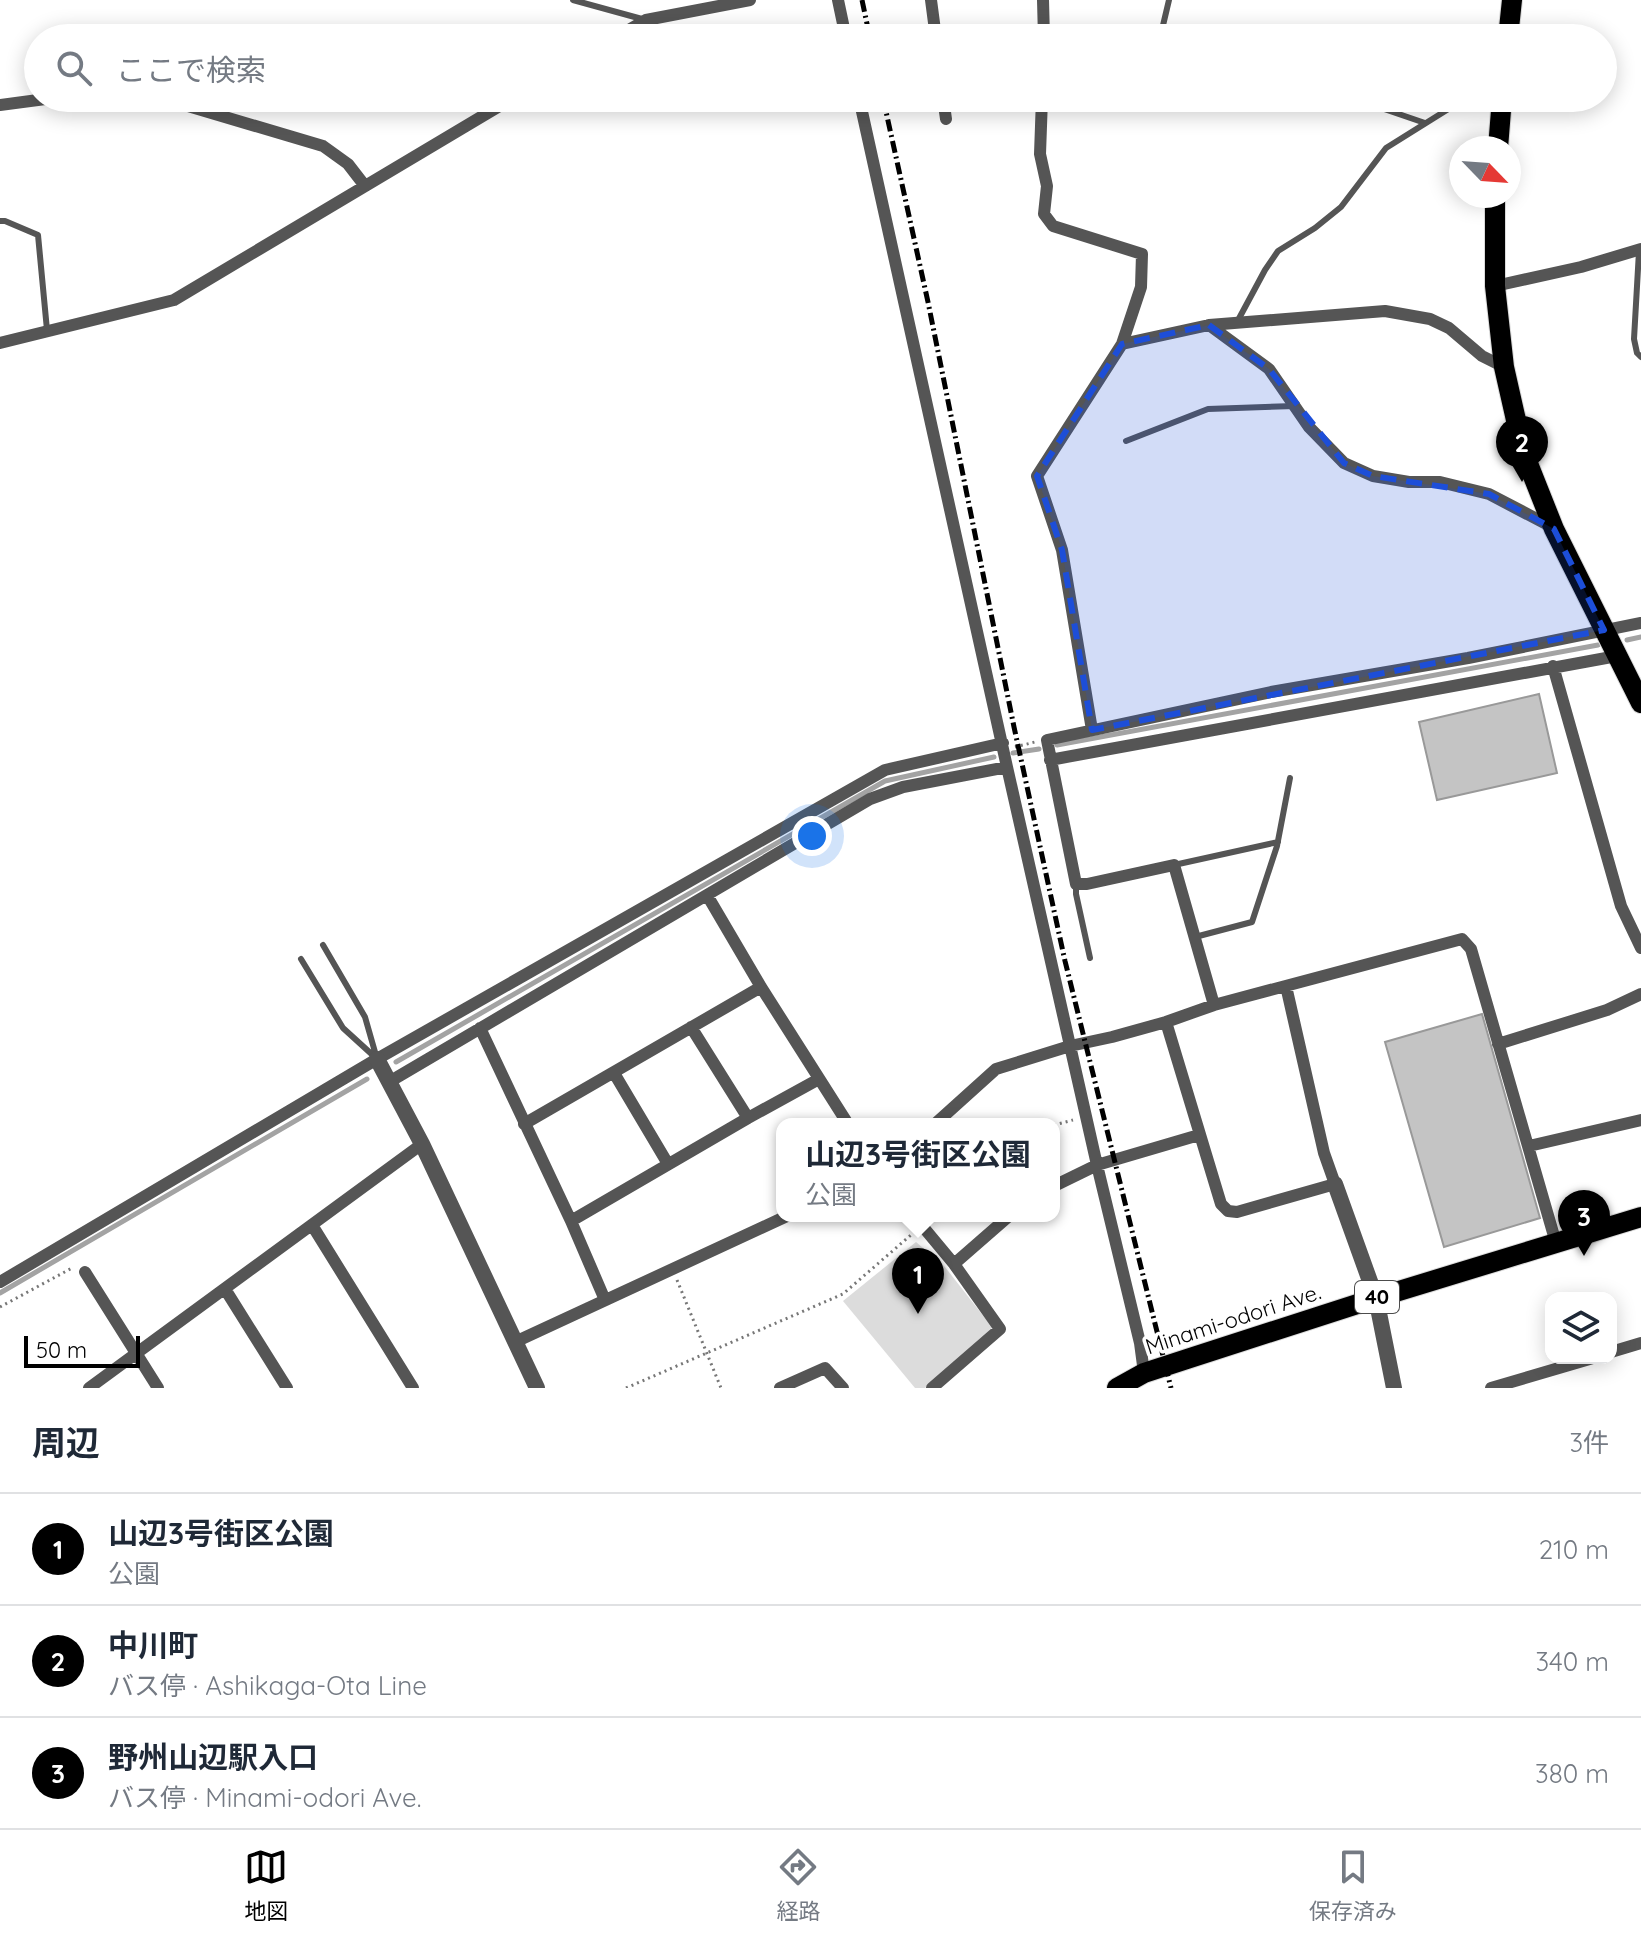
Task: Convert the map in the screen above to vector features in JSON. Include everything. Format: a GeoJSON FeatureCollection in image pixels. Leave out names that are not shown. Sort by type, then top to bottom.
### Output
{"type":"FeatureCollection","features":[{"type":"Feature","properties":{"kind":"main road"},"geometry":{"type":"LineString","coordinates":[[1509,24],[1512,0]]}},
{"type":"Feature","properties":{"kind":"main road"},"geometry":{"type":"LineString","coordinates":[[1499,136],[1501,112]]}},
{"type":"Feature","properties":{"kind":"main road"},"geometry":{"type":"LineString","coordinates":[[1495,208],[1495,286],[1504,367],[1523,451],[1554,529],[1641,703]]}},
{"type":"Feature","properties":{"kind":"main road","name":"Minami-odori Ave."},"geometry":{"type":"LineString","coordinates":[[1117,1388],[1376,1298],[1641,1217]]}},
{"type":"Feature","properties":{"kind":"street"},"geometry":{"type":"LineString","coordinates":[[639,24],[646,20],[750,0]]}},
{"type":"Feature","properties":{"kind":"street"},"geometry":{"type":"LineString","coordinates":[[838,0],[843,24]]}},
{"type":"Feature","properties":{"kind":"street"},"geometry":{"type":"LineString","coordinates":[[931,0],[934,24]]}},
{"type":"Feature","properties":{"kind":"street"},"geometry":{"type":"LineString","coordinates":[[1043,0],[1044,24]]}},
{"type":"Feature","properties":{"kind":"street"},"geometry":{"type":"LineString","coordinates":[[0,105],[24,102]]}},
{"type":"Feature","properties":{"kind":"street"},"geometry":{"type":"LineString","coordinates":[[208,112],[323,146],[348,164],[365,186]]}},
{"type":"Feature","properties":{"kind":"street"},"geometry":{"type":"LineString","coordinates":[[0,343],[174,300],[489,112]]}},
{"type":"Feature","properties":{"kind":"street"},"geometry":{"type":"LineString","coordinates":[[862,112],[1010,745],[1007,767],[1146,1380]]}},
{"type":"Feature","properties":{"kind":"street"},"geometry":{"type":"LineString","coordinates":[[945,112],[946,119]]}},
{"type":"Feature","properties":{"kind":"street"},"geometry":{"type":"LineString","coordinates":[[1042,112],[1040,154],[1047,186],[1044,214],[1053,226],[1142,254],[1141,287],[1122,344],[1037,476],[1062,550],[1092,730]]}},
{"type":"Feature","properties":{"kind":"street"},"geometry":{"type":"LineString","coordinates":[[1495,286],[1640,250]]}},
{"type":"Feature","properties":{"kind":"street"},"geometry":{"type":"LineString","coordinates":[[1122,344],[1209,325],[1385,311],[1430,319],[1449,328],[1482,356],[1504,367]]}},
{"type":"Feature","properties":{"kind":"street"},"geometry":{"type":"LineString","coordinates":[[1209,325],[1269,369],[1309,427],[1344,463],[1373,476],[1409,482],[1440,482],[1489,494],[1554,529]]}},
{"type":"Feature","properties":{"kind":"street"},"geometry":{"type":"LineString","coordinates":[[1214,1005],[1174,865],[1076,884],[1047,740],[1271,692],[1468,658],[1641,623]]}},
{"type":"Feature","properties":{"kind":"street"},"geometry":{"type":"LineString","coordinates":[[1050,760],[1617,656]]}},
{"type":"Feature","properties":{"kind":"street"},"geometry":{"type":"LineString","coordinates":[[1553,666],[1621,906],[1641,948]]}},
{"type":"Feature","properties":{"kind":"street"},"geometry":{"type":"LineString","coordinates":[[0,1282],[377,1059],[885,770],[1010,745]]}},
{"type":"Feature","properties":{"kind":"street"},"geometry":{"type":"LineString","coordinates":[[389,1082],[870,799],[903,787],[1007,767]]}},
{"type":"Feature","properties":{"kind":"street"},"geometry":{"type":"LineString","coordinates":[[707,895],[844,1118]]}},
{"type":"Feature","properties":{"kind":"street"},"geometry":{"type":"LineString","coordinates":[[942,1118],[996,1069],[1070,1046],[1166,1022],[1214,1005],[1462,939],[1471,949],[1556,1243]]}},
{"type":"Feature","properties":{"kind":"street"},"geometry":{"type":"LineString","coordinates":[[1286,986],[1324,1153],[1376,1298],[1394,1388]]}},
{"type":"Feature","properties":{"kind":"street"},"geometry":{"type":"LineString","coordinates":[[524,1124],[761,987]]}},
{"type":"Feature","properties":{"kind":"street"},"geometry":{"type":"LineString","coordinates":[[1498,1044],[1607,1010],[1641,994]]}},
{"type":"Feature","properties":{"kind":"street"},"geometry":{"type":"LineString","coordinates":[[1166,1022],[1221,1204],[1228,1211],[1237,1212],[1335,1184]]}},
{"type":"Feature","properties":{"kind":"street"},"geometry":{"type":"LineString","coordinates":[[691,1027],[748,1118]]}},
{"type":"Feature","properties":{"kind":"street"},"geometry":{"type":"LineString","coordinates":[[480,1028],[605,1300]]}},
{"type":"Feature","properties":{"kind":"street"},"geometry":{"type":"LineString","coordinates":[[377,1059],[422,1144],[537,1388]]}},
{"type":"Feature","properties":{"kind":"street"},"geometry":{"type":"LineString","coordinates":[[614,1073],[668,1164]]}},
{"type":"Feature","properties":{"kind":"street"},"geometry":{"type":"LineString","coordinates":[[571,1221],[819,1079]]}},
{"type":"Feature","properties":{"kind":"street"},"geometry":{"type":"LineString","coordinates":[[1529,1146],[1641,1120]]}},
{"type":"Feature","properties":{"kind":"street"},"geometry":{"type":"LineString","coordinates":[[1060,1183],[1097,1165],[1199,1135]]}},
{"type":"Feature","properties":{"kind":"street"},"geometry":{"type":"LineString","coordinates":[[89,1388],[422,1144]]}},
{"type":"Feature","properties":{"kind":"street"},"geometry":{"type":"LineString","coordinates":[[515,1342],[776,1221]]}},
{"type":"Feature","properties":{"kind":"street"},"geometry":{"type":"LineString","coordinates":[[919,1222],[954,1264],[1000,1329],[932,1388]]}},
{"type":"Feature","properties":{"kind":"street"},"geometry":{"type":"LineString","coordinates":[[954,1264],[1002,1222]]}},
{"type":"Feature","properties":{"kind":"street"},"geometry":{"type":"LineString","coordinates":[[312,1225],[413,1388]]}},
{"type":"Feature","properties":{"kind":"street"},"geometry":{"type":"LineString","coordinates":[[85,1272],[158,1388]]}},
{"type":"Feature","properties":{"kind":"street"},"geometry":{"type":"LineString","coordinates":[[225,1289],[287,1388]]}},
{"type":"Feature","properties":{"kind":"street"},"geometry":{"type":"LineString","coordinates":[[1617,1350],[1641,1343]]}},
{"type":"Feature","properties":{"kind":"street"},"geometry":{"type":"LineString","coordinates":[[1491,1388],[1512,1385],[1575,1364]]}},
{"type":"Feature","properties":{"kind":"street"},"geometry":{"type":"LineString","coordinates":[[780,1388],[825,1368],[843,1388]]}},
{"type":"Feature","properties":{"kind":"lane"},"geometry":{"type":"LineString","coordinates":[[573,0],[646,20]]}},
{"type":"Feature","properties":{"kind":"lane"},"geometry":{"type":"LineString","coordinates":[[1161,24],[1169,0]]}},
{"type":"Feature","properties":{"kind":"lane"},"geometry":{"type":"LineString","coordinates":[[1393,112],[1425,123]]}},
{"type":"Feature","properties":{"kind":"lane"},"geometry":{"type":"LineString","coordinates":[[1236,324],[1278,251],[1341,207],[1386,148],[1443,112]]}},
{"type":"Feature","properties":{"kind":"lane"},"geometry":{"type":"LineString","coordinates":[[0,221],[38,235],[47,332]]}},
{"type":"Feature","properties":{"kind":"lane"},"geometry":{"type":"LineString","coordinates":[[1640,250],[1634,339],[1641,357]]}},
{"type":"Feature","properties":{"kind":"lane"},"geometry":{"type":"LineString","coordinates":[[1126,441],[1208,409],[1295,406]]}},
{"type":"Feature","properties":{"kind":"lane"},"geometry":{"type":"LineString","coordinates":[[1195,937],[1252,922],[1278,842],[1290,778]]}},
{"type":"Feature","properties":{"kind":"lane"},"geometry":{"type":"LineString","coordinates":[[1174,865],[1278,842]]}},
{"type":"Feature","properties":{"kind":"lane"},"geometry":{"type":"LineString","coordinates":[[1076,884],[1090,958]]}},
{"type":"Feature","properties":{"kind":"lane"},"geometry":{"type":"LineString","coordinates":[[323,945],[365,1017],[377,1059]]}},
{"type":"Feature","properties":{"kind":"lane"},"geometry":{"type":"LineString","coordinates":[[301,959],[343,1028],[377,1059]]}},
{"type":"Feature","properties":{"kind":"path"},"geometry":{"type":"LineString","coordinates":[[1010,745],[1039,741]]}},
{"type":"Feature","properties":{"kind":"path"},"geometry":{"type":"LineString","coordinates":[[1060,1123],[1086,1116]]}},
{"type":"Feature","properties":{"kind":"path"},"geometry":{"type":"LineString","coordinates":[[626,1388],[843,1294],[917,1222]]}},
{"type":"Feature","properties":{"kind":"path"},"geometry":{"type":"LineString","coordinates":[[0,1307],[72,1268],[85,1272]]}},
{"type":"Feature","properties":{"kind":"path"},"geometry":{"type":"LineString","coordinates":[[673,1269],[721,1388]]}},
{"type":"Feature","properties":{"kind":"highlighted area"},"geometry":{"type":"Polygon","coordinates":[[[1209,325],[1269,369],[1344,463],[1373,476],[1489,494],[1554,529],[1604,630],[1092,730],[1062,550],[1037,476],[1122,344],[1209,325]]]}},
{"type":"Feature","properties":{"kind":"shaded area"},"geometry":{"type":"Polygon","coordinates":[[[916,1242],[945,1267],[992,1327],[925,1388],[915,1388],[843,1301],[916,1242]]]}},
{"type":"Feature","properties":{"kind":"building"},"geometry":{"type":"Polygon","coordinates":[[[1539,694],[1557,773],[1437,800],[1419,722],[1539,694]]]}},
{"type":"Feature","properties":{"kind":"building"},"geometry":{"type":"Polygon","coordinates":[[[1482,1014],[1540,1218],[1444,1247],[1385,1042],[1482,1014]]]}},
{"type":"Feature","properties":{"kind":"waterway"},"geometry":{"type":"LineString","coordinates":[[1627,640],[1641,637]]}},
{"type":"Feature","properties":{"kind":"waterway"},"geometry":{"type":"LineString","coordinates":[[1057,745],[1598,645]]}},
{"type":"Feature","properties":{"kind":"waterway"},"geometry":{"type":"LineString","coordinates":[[1013,753],[1039,749]]}},
{"type":"Feature","properties":{"kind":"waterway"},"geometry":{"type":"LineString","coordinates":[[396,1062],[885,781],[994,757]]}},
{"type":"Feature","properties":{"kind":"waterway"},"geometry":{"type":"LineString","coordinates":[[0,1293],[367,1079]]}},
{"type":"Feature","properties":{"kind":"railway"},"geometry":{"type":"LineString","coordinates":[[862,0],[867,24]]}},
{"type":"Feature","properties":{"kind":"railway"},"geometry":{"type":"LineString","coordinates":[[886,112],[1065,961],[1171,1388]]}},
{"type":"Feature","properties":{"kind":"place","name":"中川町"},"geometry":{"type":"Point","coordinates":[1522,482]}},
{"type":"Feature","properties":{"kind":"place","name":"野州山辺駅入口"},"geometry":{"type":"Point","coordinates":[1584,1256]}},
{"type":"Feature","properties":{"kind":"place","name":"山辺3号街区公園"},"geometry":{"type":"Point","coordinates":[918,1314]}}]}
